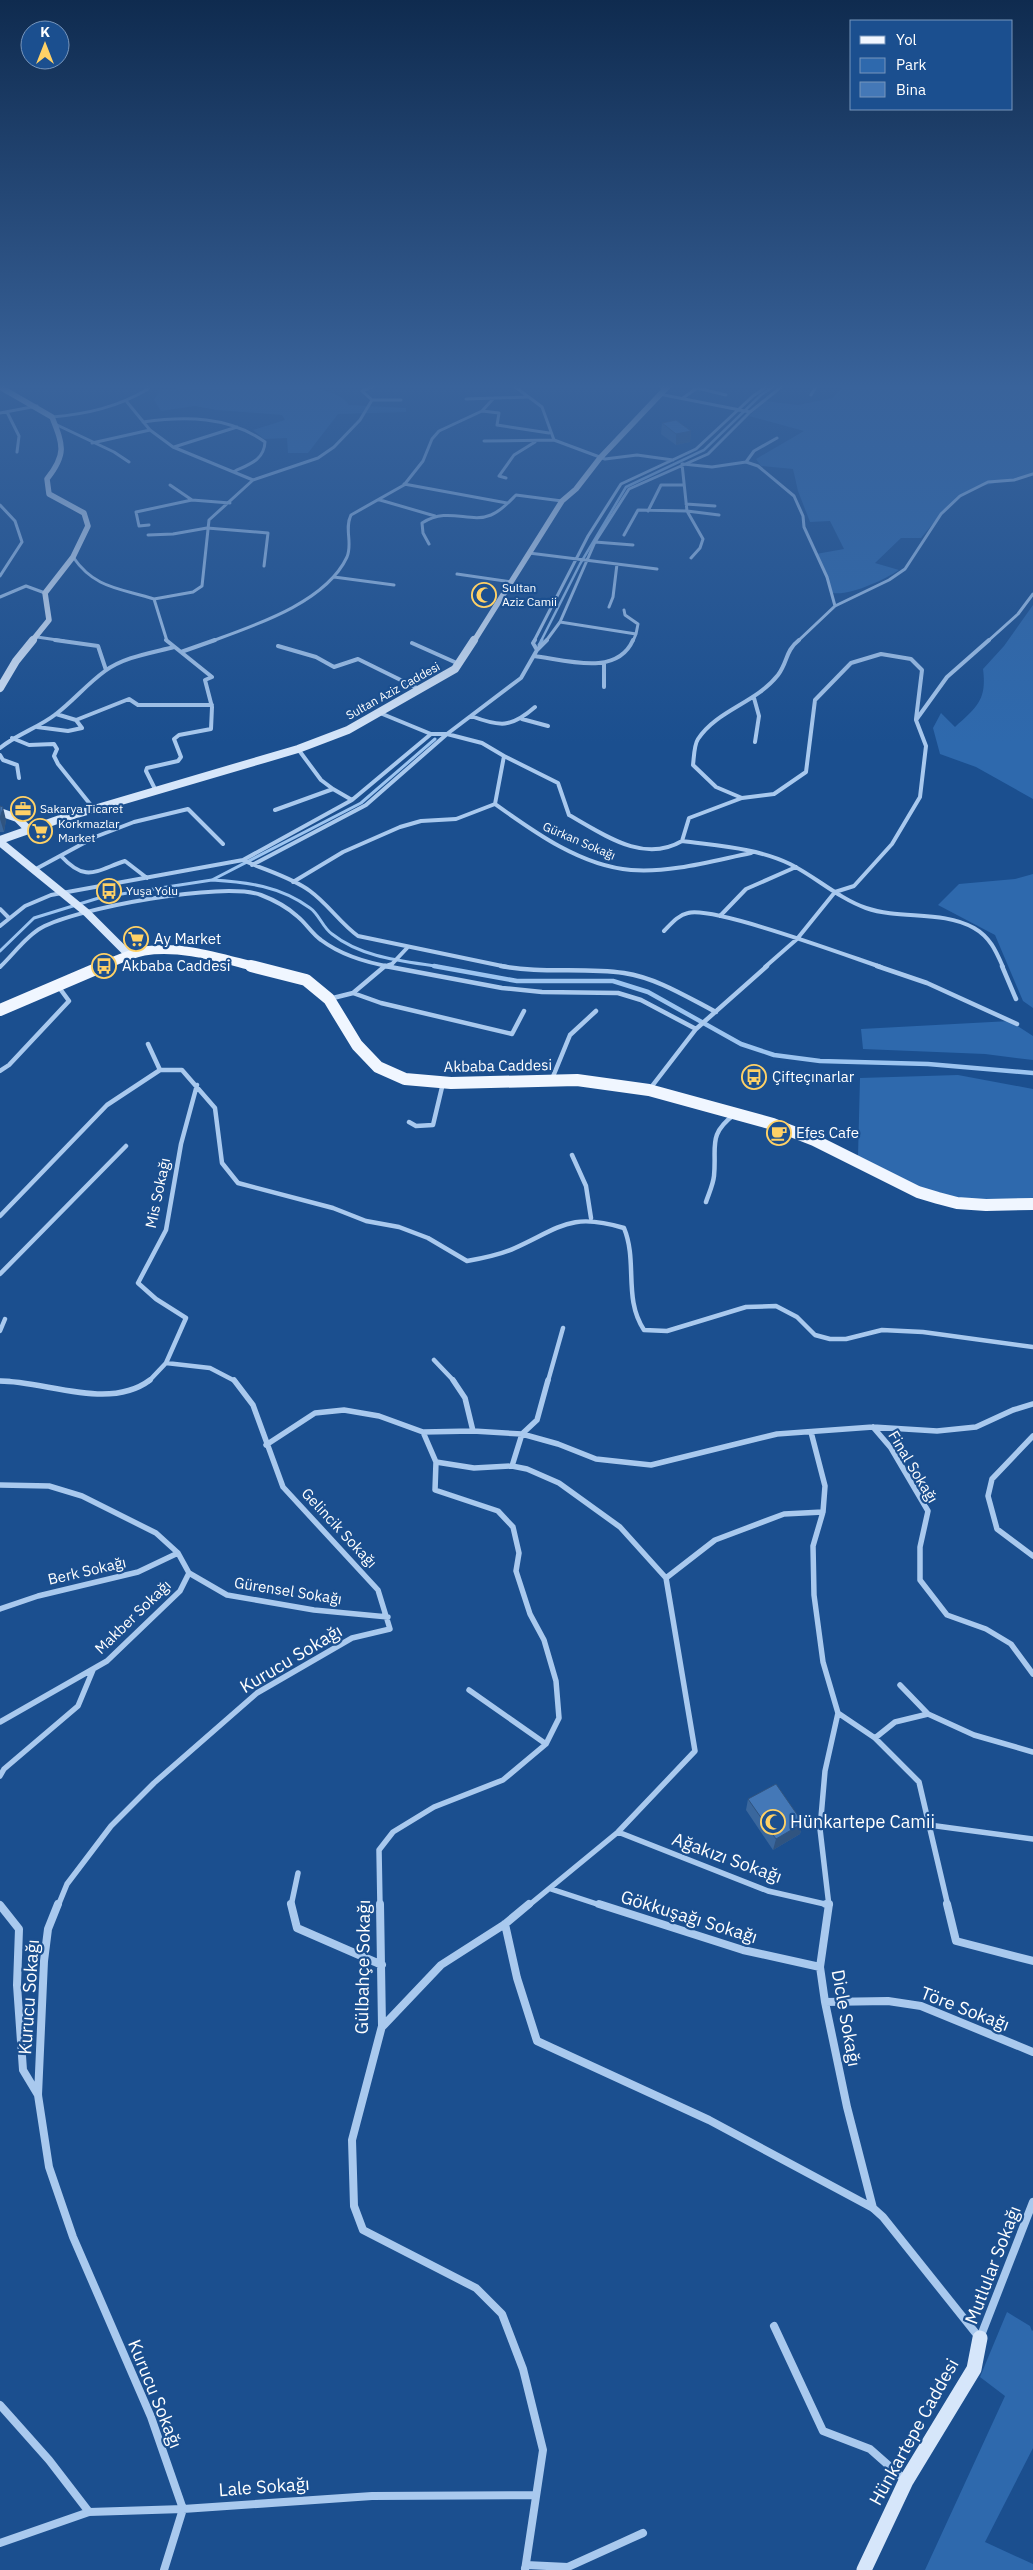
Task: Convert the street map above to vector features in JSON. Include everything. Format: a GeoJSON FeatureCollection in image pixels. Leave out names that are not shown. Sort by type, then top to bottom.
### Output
{"type":"FeatureCollection","features":[{"type":"Feature","properties":{"kind":"main road","name":"Akbaba Caddesi"},"geometry":{"type":"LineString","coordinates":[[0,1010],[129,955],[146,951],[196,952],[224,957],[306,980],[329,999],[357,1045],[378,1067],[406,1079],[443,1083],[552,1080],[596,1081],[649,1090],[737,1113],[814,1140],[918,1192],[931,1196],[957,1203],[986,1206],[1033,1204]]}},
{"type":"Feature","properties":{"kind":"street"},"geometry":{"type":"LineString","coordinates":[[0,688],[16,661],[49,620],[45,593],[73,557],[88,526],[84,513],[65,503]]}},
{"type":"Feature","properties":{"kind":"street"},"geometry":{"type":"LineString","coordinates":[[149,525],[139,526],[136,512],[178,503]]}},
{"type":"Feature","properties":{"kind":"street"},"geometry":{"type":"LineString","coordinates":[[73,557],[82,573],[98,583],[154,599],[192,592],[202,586],[209,520],[230,503]]}},
{"type":"Feature","properties":{"kind":"street"},"geometry":{"type":"LineString","coordinates":[[181,652],[225,636],[306,600],[334,577],[350,550],[348,521],[352,512],[373,503]]}},
{"type":"Feature","properties":{"kind":"street"},"geometry":{"type":"LineString","coordinates":[[390,503],[435,516],[466,514],[488,516],[507,503]]}},
{"type":"Feature","properties":{"kind":"street","name":"Sultan Aziz Caddesi"},"geometry":{"type":"LineString","coordinates":[[0,841],[94,809],[298,749],[348,730],[421,690],[455,669],[459,664],[561,503]]}},
{"type":"Feature","properties":{"kind":"street"},"geometry":{"type":"LineString","coordinates":[[537,650],[533,643],[588,536],[609,503]]}},
{"type":"Feature","properties":{"kind":"street"},"geometry":{"type":"LineString","coordinates":[[252,865],[366,805],[447,734],[521,678],[537,650],[544,644],[560,622],[595,542],[619,503]]}},
{"type":"Feature","properties":{"kind":"street"},"geometry":{"type":"LineString","coordinates":[[648,511],[652,503]]}},
{"type":"Feature","properties":{"kind":"street"},"geometry":{"type":"LineString","coordinates":[[797,503],[803,516],[804,527],[827,577],[835,606]]}},
{"type":"Feature","properties":{"kind":"street"},"geometry":{"type":"LineString","coordinates":[[742,798],[716,787],[693,765],[697,740],[716,719],[754,698],[779,674],[790,647],[814,628],[835,606],[858,593],[889,580],[905,569],[941,514],[953,503]]}},
{"type":"Feature","properties":{"kind":"street"},"geometry":{"type":"LineString","coordinates":[[691,558],[700,548],[703,538],[687,511],[686,504],[715,506]]}},
{"type":"Feature","properties":{"kind":"street"},"geometry":{"type":"LineString","coordinates":[[0,505],[8,510],[20,531],[22,542],[0,576]]}},
{"type":"Feature","properties":{"kind":"street"},"geometry":{"type":"LineString","coordinates":[[624,535],[638,510],[687,511],[720,515]]}},
{"type":"Feature","properties":{"kind":"street"},"geometry":{"type":"LineString","coordinates":[[429,544],[423,532],[422,523],[435,516]]}},
{"type":"Feature","properties":{"kind":"street"},"geometry":{"type":"LineString","coordinates":[[148,535],[173,534],[207,528],[268,533],[264,566]]}},
{"type":"Feature","properties":{"kind":"street"},"geometry":{"type":"LineString","coordinates":[[595,542],[633,545]]}},
{"type":"Feature","properties":{"kind":"street"},"geometry":{"type":"LineString","coordinates":[[529,553],[657,569]]}},
{"type":"Feature","properties":{"kind":"street"},"geometry":{"type":"LineString","coordinates":[[609,607],[613,597],[617,564]]}},
{"type":"Feature","properties":{"kind":"street"},"geometry":{"type":"LineString","coordinates":[[457,574],[511,582]]}},
{"type":"Feature","properties":{"kind":"street"},"geometry":{"type":"LineString","coordinates":[[334,577],[394,585]]}},
{"type":"Feature","properties":{"kind":"street"},"geometry":{"type":"LineString","coordinates":[[0,597],[26,586],[45,593]]}},
{"type":"Feature","properties":{"kind":"street"},"geometry":{"type":"LineString","coordinates":[[916,720],[947,677],[1018,614],[1033,594]]}},
{"type":"Feature","properties":{"kind":"street"},"geometry":{"type":"LineString","coordinates":[[154,599],[167,642],[212,677],[205,680],[212,705],[211,729],[179,735],[174,739],[181,757],[178,761],[147,768],[146,771],[156,791]]}},
{"type":"Feature","properties":{"kind":"street"},"geometry":{"type":"LineString","coordinates":[[534,656],[604,664],[620,658],[627,652],[636,634],[638,624],[625,615],[624,610]]}},
{"type":"Feature","properties":{"kind":"street"},"geometry":{"type":"LineString","coordinates":[[560,622],[636,634]]}},
{"type":"Feature","properties":{"kind":"street"},"geometry":{"type":"LineString","coordinates":[[37,637],[98,646],[106,670]]}},
{"type":"Feature","properties":{"kind":"street"},"geometry":{"type":"LineString","coordinates":[[412,643],[459,664]]}},
{"type":"Feature","properties":{"kind":"street"},"geometry":{"type":"LineString","coordinates":[[278,646],[316,657],[334,667],[358,659],[421,690]]}},
{"type":"Feature","properties":{"kind":"street"},"geometry":{"type":"LineString","coordinates":[[0,748],[12,738],[37,727],[56,714],[106,670],[137,656],[174,647]]}},
{"type":"Feature","properties":{"kind":"street"},"geometry":{"type":"LineString","coordinates":[[380,714],[431,734],[447,734],[482,743],[558,783],[569,815],[625,844],[655,851],[673,847],[682,841],[689,818],[742,798],[774,794],[806,772],[815,700],[851,663],[881,654],[911,659],[922,670],[916,720],[926,746],[920,797],[892,844],[854,886],[835,892],[798,939],[698,1028],[649,1090]]}},
{"type":"Feature","properties":{"kind":"street"},"geometry":{"type":"LineString","coordinates":[[604,664],[604,687]]}},
{"type":"Feature","properties":{"kind":"street"},"geometry":{"type":"LineString","coordinates":[[754,698],[759,716],[755,742]]}},
{"type":"Feature","properties":{"kind":"street"},"geometry":{"type":"LineString","coordinates":[[76,720],[129,699],[138,705],[212,705]]}},
{"type":"Feature","properties":{"kind":"street"},"geometry":{"type":"LineString","coordinates":[[471,716],[500,726],[522,719],[535,706]]}},
{"type":"Feature","properties":{"kind":"street"},"geometry":{"type":"LineString","coordinates":[[37,727],[68,731],[82,728],[76,720],[56,714]]}},
{"type":"Feature","properties":{"kind":"street"},"geometry":{"type":"LineString","coordinates":[[522,719],[548,726]]}},
{"type":"Feature","properties":{"kind":"street"},"geometry":{"type":"LineString","coordinates":[[0,926],[8,917],[25,906],[61,892],[243,860],[352,800],[431,734]]}},
{"type":"Feature","properties":{"kind":"street"},"geometry":{"type":"LineString","coordinates":[[12,738],[29,744],[54,744],[57,749],[54,756],[62,774],[78,788],[94,809]]}},
{"type":"Feature","properties":{"kind":"street"},"geometry":{"type":"LineString","coordinates":[[298,749],[321,780],[352,800]]}},
{"type":"Feature","properties":{"kind":"street"},"geometry":{"type":"LineString","coordinates":[[0,755],[3,760],[17,765],[19,778]]}},
{"type":"Feature","properties":{"kind":"street"},"geometry":{"type":"LineString","coordinates":[[293,882],[343,852],[400,827],[421,821],[456,819],[495,804],[504,756]]}},
{"type":"Feature","properties":{"kind":"street"},"geometry":{"type":"LineString","coordinates":[[275,810],[333,789]]}},
{"type":"Feature","properties":{"kind":"street","name":"Gürkan Sokağı"},"geometry":{"type":"LineString","coordinates":[[495,804],[530,831],[555,844],[617,868],[648,871],[691,865],[754,852]]}},
{"type":"Feature","properties":{"kind":"street"},"geometry":{"type":"LineString","coordinates":[[34,870],[95,837],[110,831],[134,822],[188,809],[223,844]]}},
{"type":"Feature","properties":{"kind":"street"},"geometry":{"type":"LineString","coordinates":[[0,812],[9,813],[23,822],[29,830]]}},
{"type":"Feature","properties":{"kind":"street"},"geometry":{"type":"LineString","coordinates":[[0,841],[86,911],[129,955]]}},
{"type":"Feature","properties":{"kind":"street"},"geometry":{"type":"LineString","coordinates":[[682,841],[754,852],[772,857],[796,867],[835,892],[876,911],[937,918],[968,924],[986,935],[1016,999]]}},
{"type":"Feature","properties":{"kind":"street"},"geometry":{"type":"LineString","coordinates":[[61,856],[73,868],[86,874],[125,861],[147,878]]}},
{"type":"Feature","properties":{"kind":"street"},"geometry":{"type":"LineString","coordinates":[[243,860],[309,890],[330,908],[344,926],[358,936],[405,950],[528,970],[626,973],[652,980],[715,1012]]}},
{"type":"Feature","properties":{"kind":"street"},"geometry":{"type":"LineString","coordinates":[[720,916],[746,889],[796,867]]}},
{"type":"Feature","properties":{"kind":"street"},"geometry":{"type":"LineString","coordinates":[[0,966],[46,925],[86,911],[207,891],[252,893],[292,912],[321,940],[334,948],[385,966],[516,990],[618,993],[641,1000],[698,1028]]}},
{"type":"Feature","properties":{"kind":"street"},"geometry":{"type":"LineString","coordinates":[[0,909],[8,917]]}},
{"type":"Feature","properties":{"kind":"street"},"geometry":{"type":"LineString","coordinates":[[664,931],[680,916],[690,912],[720,916],[798,939],[845,957],[927,983],[1017,1024]]}},
{"type":"Feature","properties":{"kind":"street"},"geometry":{"type":"LineString","coordinates":[[329,999],[354,993],[385,966],[392,964],[405,950]]}},
{"type":"Feature","properties":{"kind":"street"},"geometry":{"type":"LineString","coordinates":[[0,1071],[9,1065],[69,1001],[58,985]]}},
{"type":"Feature","properties":{"kind":"street"},"geometry":{"type":"LineString","coordinates":[[354,993],[382,1003],[512,1034],[524,1011]]}},
{"type":"Feature","properties":{"kind":"street"},"geometry":{"type":"LineString","coordinates":[[552,1080],[570,1036],[596,1011]]}},
{"type":"Feature","properties":{"kind":"street"},"geometry":{"type":"LineString","coordinates":[[148,1044],[160,1070]]}},
{"type":"Feature","properties":{"kind":"street"},"geometry":{"type":"LineString","coordinates":[[0,1216],[106,1105],[160,1070],[182,1070],[215,1108],[222,1163],[238,1183],[333,1208],[366,1221],[399,1227],[428,1238],[467,1261],[498,1255],[556,1225],[591,1218],[624,1228],[630,1240],[630,1293],[636,1321],[644,1330],[667,1331],[746,1306],[776,1306],[797,1317],[815,1335],[830,1339],[846,1338],[882,1330],[923,1332],[1033,1347]]}},
{"type":"Feature","properties":{"kind":"street"},"geometry":{"type":"LineString","coordinates":[[408,1122],[416,1126],[433,1124],[443,1083]]}},
{"type":"Feature","properties":{"kind":"street","name":"Mis Sokağı"},"geometry":{"type":"LineString","coordinates":[[166,1363],[186,1318],[156,1299],[138,1283],[166,1230],[181,1144],[197,1085]]}},
{"type":"Feature","properties":{"kind":"street"},"geometry":{"type":"LineString","coordinates":[[706,1202],[714,1173],[712,1158],[714,1136],[720,1124],[737,1113]]}},
{"type":"Feature","properties":{"kind":"street"},"geometry":{"type":"LineString","coordinates":[[0,1274],[126,1146]]}},
{"type":"Feature","properties":{"kind":"street"},"geometry":{"type":"LineString","coordinates":[[572,1155],[586,1186],[591,1218]]}},
{"type":"Feature","properties":{"kind":"street"},"geometry":{"type":"LineString","coordinates":[[0,1331],[5,1319]]}},
{"type":"Feature","properties":{"kind":"street"},"geometry":{"type":"LineString","coordinates":[[512,1466],[522,1434],[537,1420],[563,1328]]}},
{"type":"Feature","properties":{"kind":"street"},"geometry":{"type":"LineString","coordinates":[[434,1360],[460,1385],[470,1408],[473,1430]]}},
{"type":"Feature","properties":{"kind":"street"},"geometry":{"type":"LineString","coordinates":[[0,1381],[10,1381],[48,1389],[94,1393],[130,1392],[149,1381],[166,1363]]}},
{"type":"Feature","properties":{"kind":"street","name":"Gelincik Sokağı"},"geometry":{"type":"LineString","coordinates":[[166,1363],[210,1368],[234,1380],[253,1405],[266,1445],[283,1487],[378,1590],[388,1617],[390,1629]]}},
{"type":"Feature","properties":{"kind":"street"},"geometry":{"type":"LineString","coordinates":[[266,1445],[315,1413],[344,1410],[379,1416],[423,1432],[473,1430],[522,1434],[558,1444],[596,1460],[651,1465],[777,1434],[873,1427],[937,1431],[976,1427],[1013,1410],[1033,1404]]}},
{"type":"Feature","properties":{"kind":"street","name":"Final Sokağı"},"geometry":{"type":"LineString","coordinates":[[873,1427],[891,1448],[928,1511],[920,1547],[920,1580],[947,1615],[986,1629],[1011,1644],[1033,1674]]}},
{"type":"Feature","properties":{"kind":"street","name":"Gülbahçe Sokağı"},"geometry":{"type":"LineString","coordinates":[[423,1432],[436,1462],[435,1490],[498,1511],[513,1527],[519,1554],[516,1571],[530,1614],[544,1640],[556,1681],[559,1718],[546,1744],[503,1780],[434,1807],[392,1832],[379,1850],[382,2026],[352,2140],[354,2206],[363,2230],[476,2288],[502,2314],[523,2369],[543,2450],[525,2568]]}},
{"type":"Feature","properties":{"kind":"street"},"geometry":{"type":"LineString","coordinates":[[811,1432],[824,1486],[823,1512],[814,1546],[814,1595],[822,1662],[838,1713],[875,1738],[919,1782],[956,1941],[1033,1961]]}},
{"type":"Feature","properties":{"kind":"street"},"geometry":{"type":"LineString","coordinates":[[1033,1436],[992,1479],[988,1496],[998,1529],[1033,1556]]}},
{"type":"Feature","properties":{"kind":"street"},"geometry":{"type":"LineString","coordinates":[[382,2026],[440,1966],[505,1924],[551,1889],[618,1832],[696,1752],[666,1578],[620,1527],[559,1483],[527,1469],[512,1466],[474,1468],[436,1462]]}},
{"type":"Feature","properties":{"kind":"street"},"geometry":{"type":"LineString","coordinates":[[0,1485],[49,1486],[82,1496],[156,1532],[178,1552]]}},
{"type":"Feature","properties":{"kind":"street"},"geometry":{"type":"LineString","coordinates":[[666,1578],[715,1540],[784,1514],[823,1512]]}},
{"type":"Feature","properties":{"kind":"street","name":"Makber Sokağı"},"geometry":{"type":"LineString","coordinates":[[0,1722],[107,1661],[180,1591],[189,1574],[178,1552]]}},
{"type":"Feature","properties":{"kind":"street","name":"Berk Sokağı"},"geometry":{"type":"LineString","coordinates":[[0,1608],[38,1596],[138,1572],[178,1552]]}},
{"type":"Feature","properties":{"kind":"street","name":"Gürensel Sokağı"},"geometry":{"type":"LineString","coordinates":[[189,1574],[227,1595],[314,1610],[388,1617]]}},
{"type":"Feature","properties":{"kind":"street","name":"Kurucu Sokağı"},"geometry":{"type":"LineString","coordinates":[[183,2509],[151,2417],[73,2237],[49,2167],[38,2095],[48,1929],[67,1884],[111,1826],[154,1783],[256,1693],[352,1638],[390,1629]]}},
{"type":"Feature","properties":{"kind":"street"},"geometry":{"type":"LineString","coordinates":[[0,1776],[4,1769],[78,1706],[93,1670]]}},
{"type":"Feature","properties":{"kind":"street"},"geometry":{"type":"LineString","coordinates":[[900,1685],[928,1714],[974,1735],[1033,1752]]}},
{"type":"Feature","properties":{"kind":"street"},"geometry":{"type":"LineString","coordinates":[[469,1690],[546,1744]]}},
{"type":"Feature","properties":{"kind":"street","name":"Dicle Sokağı"},"geometry":{"type":"LineString","coordinates":[[838,1713],[825,1771],[820,1829],[829,1905],[820,1967],[825,2002],[847,2107],[872,2208]]}},
{"type":"Feature","properties":{"kind":"street"},"geometry":{"type":"LineString","coordinates":[[875,1738],[895,1722],[928,1714]]}},
{"type":"Feature","properties":{"kind":"street"},"geometry":{"type":"LineString","coordinates":[[929,1825],[1033,1839]]}},
{"type":"Feature","properties":{"kind":"street","name":"Ağakızı Sokağı"},"geometry":{"type":"LineString","coordinates":[[618,1832],[768,1891],[829,1905]]}},
{"type":"Feature","properties":{"kind":"street"},"geometry":{"type":"LineString","coordinates":[[298,1873],[292,1893],[292,1918],[297,1928],[382,1964]]}},
{"type":"Feature","properties":{"kind":"street","name":"Gökkuşağı Sokağı"},"geometry":{"type":"LineString","coordinates":[[551,1889],[743,1950],[820,1967]]}},
{"type":"Feature","properties":{"kind":"street"},"geometry":{"type":"LineString","coordinates":[[0,1905],[19,1929],[17,1985],[23,2070],[38,2095]]}},
{"type":"Feature","properties":{"kind":"street"},"geometry":{"type":"LineString","coordinates":[[505,1924],[517,1978],[538,2041],[709,2120],[872,2208],[883,2217],[980,2338]]}},
{"type":"Feature","properties":{"kind":"street","name":"Töre Sokağı"},"geometry":{"type":"LineString","coordinates":[[825,2002],[888,2001],[921,2006],[1033,2052]]}},
{"type":"Feature","properties":{"kind":"street","name":"Mutlular Sokağı"},"geometry":{"type":"LineString","coordinates":[[980,2338],[1033,2202]]}},
{"type":"Feature","properties":{"kind":"street"},"geometry":{"type":"LineString","coordinates":[[774,2326],[823,2431],[870,2449],[906,2481]]}},
{"type":"Feature","properties":{"kind":"street","name":"Hünkartepe Caddesi"},"geometry":{"type":"LineString","coordinates":[[864,2570],[906,2481],[974,2369],[980,2338]]}},
{"type":"Feature","properties":{"kind":"street"},"geometry":{"type":"LineString","coordinates":[[0,2405],[48,2460],[89,2512]]}},
{"type":"Feature","properties":{"kind":"street","name":"Lale Sokağı"},"geometry":{"type":"LineString","coordinates":[[0,2543],[89,2512],[183,2509],[372,2496],[536,2495]]}},
{"type":"Feature","properties":{"kind":"street"},"geometry":{"type":"LineString","coordinates":[[164,2570],[183,2509]]}},
{"type":"Feature","properties":{"kind":"street"},"geometry":{"type":"LineString","coordinates":[[525,2568],[568,2567],[643,2533]]}},
{"type":"Feature","properties":{"kind":"green space"},"geometry":{"type":"Polygon","coordinates":[[[803,503],[953,503],[945,509],[921,538],[901,538],[875,563],[899,570],[876,582],[848,592],[832,593],[816,554],[844,549],[830,521],[810,522],[803,503]]]}},
{"type":"Feature","properties":{"kind":"green space"},"geometry":{"type":"Polygon","coordinates":[[[1033,605],[1033,799],[976,767],[940,754],[933,728],[941,713],[955,727],[975,708],[982,696],[983,669],[1004,646],[1033,605]]]}},
{"type":"Feature","properties":{"kind":"green space"},"geometry":{"type":"Polygon","coordinates":[[[1033,874],[1033,1008],[1023,1001],[995,935],[938,905],[959,884],[1015,879],[1033,874]]]}},
{"type":"Feature","properties":{"kind":"green space"},"geometry":{"type":"Polygon","coordinates":[[[1010,1021],[1033,1036],[1033,1060],[985,1054],[863,1049],[861,1029],[1010,1021]]]}},
{"type":"Feature","properties":{"kind":"green space"},"geometry":{"type":"Polygon","coordinates":[[[958,1075],[1033,1089],[1033,1198],[976,1201],[927,1191],[858,1157],[860,1078],[958,1075]]]}},
{"type":"Feature","properties":{"kind":"green space"},"geometry":{"type":"Polygon","coordinates":[[[1007,2312],[1030,2326],[1033,2330],[1033,2448],[985,2542],[1033,2564],[1033,2570],[925,2570],[1005,2396],[980,2377],[1007,2312]]]}},
{"type":"Feature","properties":{"kind":"building"},"geometry":{"type":"Polygon","coordinates":[[[0,806],[3,807],[0,819],[0,806]]]}},
{"type":"Feature","properties":{"kind":"building"},"geometry":{"type":"Polygon","coordinates":[[[776,1784],[803,1823],[776,1839],[748,1799],[776,1784]]]}},
{"type":"Feature","properties":{"kind":"waterway"},"geometry":{"type":"LineString","coordinates":[[541,641],[580,564],[616,503]]}},
{"type":"Feature","properties":{"kind":"waterway"},"geometry":{"type":"LineString","coordinates":[[539,645],[542,640]]}},
{"type":"Feature","properties":{"kind":"waterway"},"geometry":{"type":"LineString","coordinates":[[212,880],[361,803],[435,739]]}},
{"type":"Feature","properties":{"kind":"waterway"},"geometry":{"type":"LineString","coordinates":[[0,951],[34,918],[102,897],[212,880]]}},
{"type":"Feature","properties":{"kind":"waterway"},"geometry":{"type":"LineString","coordinates":[[212,880],[238,882],[275,890],[310,908],[329,931],[356,948],[384,957],[441,967]]}},
{"type":"Feature","properties":{"kind":"waterway"},"geometry":{"type":"LineString","coordinates":[[434,966],[517,981],[613,981],[648,992],[741,1044],[774,1055],[820,1061],[928,1064],[1033,1073]]}},
{"type":"Feature","properties":{"kind":"place","name":"Sultan Aziz Camii"},"geometry":{"type":"Point","coordinates":[484,595]}},
{"type":"Feature","properties":{"kind":"place","name":"Sakarya Ticaret"},"geometry":{"type":"Point","coordinates":[23,809]}},
{"type":"Feature","properties":{"kind":"place","name":"Korkmazlar Market"},"geometry":{"type":"Point","coordinates":[40,831]}},
{"type":"Feature","properties":{"kind":"place","name":"Yuşa Yolu"},"geometry":{"type":"Point","coordinates":[109,891]}},
{"type":"Feature","properties":{"kind":"place","name":"Ay Market"},"geometry":{"type":"Point","coordinates":[136,939]}},
{"type":"Feature","properties":{"kind":"place","name":"Akbaba Caddesi"},"geometry":{"type":"Point","coordinates":[104,966]}},
{"type":"Feature","properties":{"kind":"place","name":"Çifteçınarlar"},"geometry":{"type":"Point","coordinates":[754,1077]}},
{"type":"Feature","properties":{"kind":"place","name":"Efes Cafe"},"geometry":{"type":"Point","coordinates":[779,1133]}},
{"type":"Feature","properties":{"kind":"place","name":"Hünkartepe Camii"},"geometry":{"type":"Point","coordinates":[773,1822]}}]}
